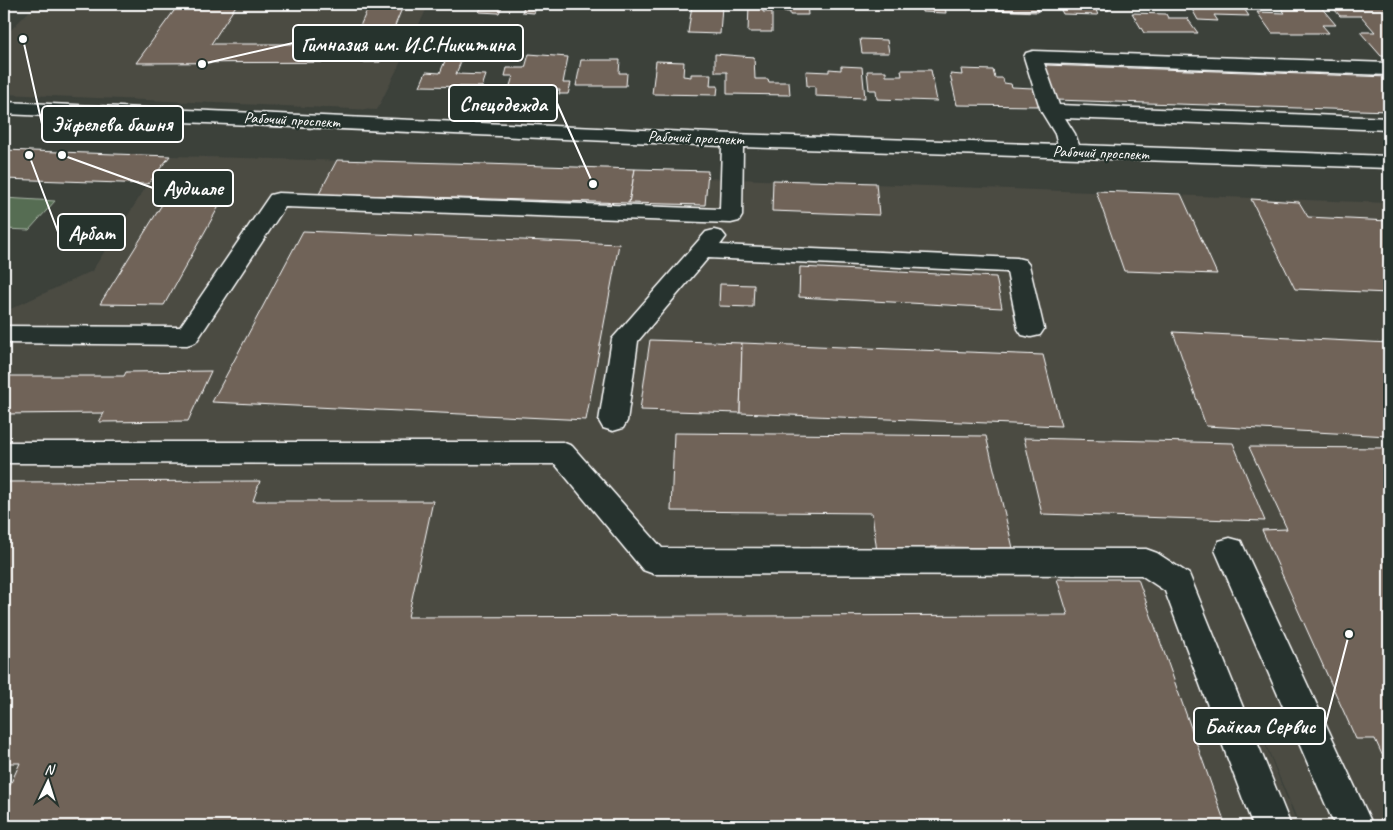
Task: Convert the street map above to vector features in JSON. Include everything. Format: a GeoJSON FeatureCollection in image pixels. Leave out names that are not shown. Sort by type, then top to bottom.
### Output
{"type":"FeatureCollection","features":[{"type":"Feature","properties":{"kind":"street"},"geometry":{"type":"LineString","coordinates":[[1071,152],[1065,134],[1051,111],[1033,57],[1389,69]]}},
{"type":"Feature","properties":{"kind":"street","name":"Рабочий проспект"},"geometry":{"type":"LineString","coordinates":[[4,108],[733,140],[1389,162]]}},
{"type":"Feature","properties":{"kind":"street"},"geometry":{"type":"LineString","coordinates":[[1051,111],[1389,124]]}},
{"type":"Feature","properties":{"kind":"street"},"geometry":{"type":"LineString","coordinates":[[613,421],[625,339],[703,251],[731,216],[733,140]]}},
{"type":"Feature","properties":{"kind":"street"},"geometry":{"type":"LineString","coordinates":[[5,335],[187,336],[278,200],[731,216]]}},
{"type":"Feature","properties":{"kind":"street"},"geometry":{"type":"LineString","coordinates":[[703,251],[1017,265],[1032,329]]}},
{"type":"Feature","properties":{"kind":"street"},"geometry":{"type":"LineString","coordinates":[[4,452],[562,453],[654,561],[1146,562],[1178,583],[1272,826]]}},
{"type":"Feature","properties":{"kind":"street"},"geometry":{"type":"LineString","coordinates":[[1230,550],[1354,826]]}},
{"type":"Feature","properties":{"kind":"shaded area"},"geometry":{"type":"Polygon","coordinates":[[[36,4],[429,4],[377,110],[4,94],[4,37],[36,4]]]}},
{"type":"Feature","properties":{"kind":"shaded area"},"geometry":{"type":"Polygon","coordinates":[[[170,156],[708,171],[707,178],[1389,203],[1389,826],[1300,826],[1244,692],[1298,826],[4,826],[4,312],[92,271],[148,184],[170,156]]]}},
{"type":"Feature","properties":{"kind":"green space"},"geometry":{"type":"Polygon","coordinates":[[[36,4],[153,4],[150,8],[36,4]]]}},
{"type":"Feature","properties":{"kind":"green space"},"geometry":{"type":"Polygon","coordinates":[[[4,198],[55,201],[29,230],[4,229],[4,198]]]}},
{"type":"Feature","properties":{"kind":"building"},"geometry":{"type":"Polygon","coordinates":[[[179,4],[237,4],[211,44],[352,44],[369,6],[403,6],[380,62],[136,63],[179,4]]]}},
{"type":"Feature","properties":{"kind":"building"},"geometry":{"type":"Polygon","coordinates":[[[483,4],[503,4],[499,13],[479,12],[483,4]]]}},
{"type":"Feature","properties":{"kind":"building"},"geometry":{"type":"Polygon","coordinates":[[[525,4],[538,4],[534,13],[522,12],[525,4]]]}},
{"type":"Feature","properties":{"kind":"building"},"geometry":{"type":"Polygon","coordinates":[[[749,4],[763,4],[763,12],[772,12],[772,32],[748,32],[749,4]]]}},
{"type":"Feature","properties":{"kind":"building"},"geometry":{"type":"Polygon","coordinates":[[[776,4],[807,4],[808,15],[790,15],[790,12],[776,11],[776,4]]]}},
{"type":"Feature","properties":{"kind":"building"},"geometry":{"type":"Polygon","coordinates":[[[884,4],[906,4],[906,7],[884,6],[884,4]]]}},
{"type":"Feature","properties":{"kind":"building"},"geometry":{"type":"Polygon","coordinates":[[[921,4],[965,4],[966,7],[945,6],[946,13],[922,12],[921,4]]]}},
{"type":"Feature","properties":{"kind":"building"},"geometry":{"type":"Polygon","coordinates":[[[989,4],[1036,4],[1038,12],[991,10],[989,4]]]}},
{"type":"Feature","properties":{"kind":"building"},"geometry":{"type":"Polygon","coordinates":[[[1058,4],[1106,4],[1109,10],[1096,10],[1098,15],[1063,14],[1058,4]]]}},
{"type":"Feature","properties":{"kind":"building"},"geometry":{"type":"Polygon","coordinates":[[[1189,4],[1241,4],[1249,16],[1214,15],[1218,21],[1198,20],[1189,4]]]}},
{"type":"Feature","properties":{"kind":"building"},"geometry":{"type":"Polygon","coordinates":[[[1330,4],[1382,4],[1389,12],[1389,20],[1387,20],[1389,22],[1389,42],[1386,42],[1389,46],[1389,56],[1381,56],[1360,32],[1375,32],[1361,16],[1340,16],[1330,4]]]}},
{"type":"Feature","properties":{"kind":"building"},"geometry":{"type":"Polygon","coordinates":[[[692,5],[722,6],[720,34],[688,33],[692,5]]]}},
{"type":"Feature","properties":{"kind":"building"},"geometry":{"type":"Polygon","coordinates":[[[1279,6],[1320,6],[1336,25],[1322,25],[1329,33],[1272,33],[1257,12],[1285,13],[1279,6]]]}},
{"type":"Feature","properties":{"kind":"building"},"geometry":{"type":"Polygon","coordinates":[[[1132,13],[1166,14],[1168,18],[1187,18],[1198,33],[1144,33],[1132,13]]]}},
{"type":"Feature","properties":{"kind":"building"},"geometry":{"type":"Polygon","coordinates":[[[860,39],[887,40],[889,53],[862,53],[860,39]]]}},
{"type":"Feature","properties":{"kind":"building"},"geometry":{"type":"Polygon","coordinates":[[[529,54],[568,57],[563,83],[571,83],[568,94],[559,94],[560,90],[509,89],[513,76],[505,76],[507,68],[525,68],[529,54]]]}},
{"type":"Feature","properties":{"kind":"building"},"geometry":{"type":"Polygon","coordinates":[[[715,54],[754,57],[755,79],[768,79],[769,82],[789,82],[790,95],[727,94],[727,72],[715,72],[715,54]]]}},
{"type":"Feature","properties":{"kind":"building"},"geometry":{"type":"Polygon","coordinates":[[[447,56],[463,56],[456,74],[486,75],[482,87],[420,86],[426,72],[440,73],[447,56]]]}},
{"type":"Feature","properties":{"kind":"building"},"geometry":{"type":"Polygon","coordinates":[[[581,60],[620,60],[619,73],[627,73],[626,86],[576,86],[581,60]]]}},
{"type":"Feature","properties":{"kind":"building"},"geometry":{"type":"Polygon","coordinates":[[[656,61],[684,62],[683,76],[691,77],[691,74],[711,74],[710,86],[718,86],[717,95],[652,94],[656,61]]]}},
{"type":"Feature","properties":{"kind":"building"},"geometry":{"type":"Polygon","coordinates":[[[1045,65],[1389,77],[1389,111],[1056,100],[1045,65]]]}},
{"type":"Feature","properties":{"kind":"building"},"geometry":{"type":"Polygon","coordinates":[[[841,66],[862,67],[865,98],[815,96],[815,86],[807,86],[806,71],[829,72],[829,69],[841,70],[841,66]]]}},
{"type":"Feature","properties":{"kind":"building"},"geometry":{"type":"Polygon","coordinates":[[[961,69],[993,70],[995,78],[1003,78],[1004,83],[1011,84],[1012,87],[1033,88],[1040,106],[957,105],[950,74],[962,75],[961,69]]]}},
{"type":"Feature","properties":{"kind":"building"},"geometry":{"type":"Polygon","coordinates":[[[901,70],[931,70],[937,101],[877,99],[876,90],[869,90],[867,71],[886,71],[886,76],[902,76],[901,70]]]}},
{"type":"Feature","properties":{"kind":"building"},"geometry":{"type":"Polygon","coordinates":[[[4,150],[170,156],[148,184],[4,179],[4,150]]]}},
{"type":"Feature","properties":{"kind":"building"},"geometry":{"type":"Polygon","coordinates":[[[337,160],[635,169],[629,203],[319,194],[337,160]]]}},
{"type":"Feature","properties":{"kind":"building"},"geometry":{"type":"Polygon","coordinates":[[[635,169],[708,171],[705,205],[629,203],[635,169]]]}},
{"type":"Feature","properties":{"kind":"building"},"geometry":{"type":"Polygon","coordinates":[[[773,180],[876,183],[879,215],[772,211],[773,180]]]}},
{"type":"Feature","properties":{"kind":"building"},"geometry":{"type":"Polygon","coordinates":[[[171,190],[228,190],[164,305],[100,304],[171,190]]]}},
{"type":"Feature","properties":{"kind":"building"},"geometry":{"type":"Polygon","coordinates":[[[1096,191],[1181,194],[1217,274],[1124,271],[1096,191]]]}},
{"type":"Feature","properties":{"kind":"building"},"geometry":{"type":"Polygon","coordinates":[[[1251,199],[1299,202],[1308,217],[1389,221],[1389,293],[1295,289],[1251,199]]]}},
{"type":"Feature","properties":{"kind":"building"},"geometry":{"type":"Polygon","coordinates":[[[303,231],[619,244],[586,420],[212,402],[303,231]]]}},
{"type":"Feature","properties":{"kind":"building"},"geometry":{"type":"Polygon","coordinates":[[[800,267],[996,277],[1002,308],[799,297],[800,267]]]}},
{"type":"Feature","properties":{"kind":"building"},"geometry":{"type":"Polygon","coordinates":[[[720,284],[754,285],[753,307],[719,306],[720,284]]]}},
{"type":"Feature","properties":{"kind":"building"},"geometry":{"type":"Polygon","coordinates":[[[1173,332],[1389,343],[1389,436],[1206,426],[1173,332]]]}},
{"type":"Feature","properties":{"kind":"building"},"geometry":{"type":"Polygon","coordinates":[[[650,340],[742,343],[740,413],[640,410],[650,340]]]}},
{"type":"Feature","properties":{"kind":"building"},"geometry":{"type":"Polygon","coordinates":[[[742,343],[1043,355],[1061,426],[740,413],[742,343]]]}},
{"type":"Feature","properties":{"kind":"building"},"geometry":{"type":"Polygon","coordinates":[[[211,371],[188,421],[99,422],[104,413],[4,414],[4,376],[124,376],[126,372],[211,371]]]}},
{"type":"Feature","properties":{"kind":"building"},"geometry":{"type":"Polygon","coordinates":[[[674,433],[986,436],[1013,548],[930,547],[931,553],[877,552],[872,513],[671,511],[674,433]]]}},
{"type":"Feature","properties":{"kind":"building"},"geometry":{"type":"Polygon","coordinates":[[[1024,438],[1233,443],[1265,521],[1042,514],[1024,438]]]}},
{"type":"Feature","properties":{"kind":"building"},"geometry":{"type":"Polygon","coordinates":[[[1249,447],[1389,448],[1389,770],[1375,739],[1356,739],[1262,530],[1287,529],[1249,447]]]}},
{"type":"Feature","properties":{"kind":"building"},"geometry":{"type":"Polygon","coordinates":[[[260,481],[253,501],[433,501],[408,617],[1068,615],[1057,579],[1138,579],[1226,826],[4,826],[4,798],[20,763],[4,763],[4,482],[260,481]]]}},
{"type":"Feature","properties":{"kind":"place","name":"Эйфелева башня"},"geometry":{"type":"Point","coordinates":[23,39]}},
{"type":"Feature","properties":{"kind":"place","name":"Гимназия им. И.С.Никитина"},"geometry":{"type":"Point","coordinates":[202,64]}},
{"type":"Feature","properties":{"kind":"place","name":"Арбат"},"geometry":{"type":"Point","coordinates":[29,155]}},
{"type":"Feature","properties":{"kind":"place","name":"Аудиале"},"geometry":{"type":"Point","coordinates":[62,155]}},
{"type":"Feature","properties":{"kind":"place","name":"Спецодежда"},"geometry":{"type":"Point","coordinates":[593,184]}},
{"type":"Feature","properties":{"kind":"place","name":"Байкал Сервис"},"geometry":{"type":"Point","coordinates":[1349,634]}}]}
